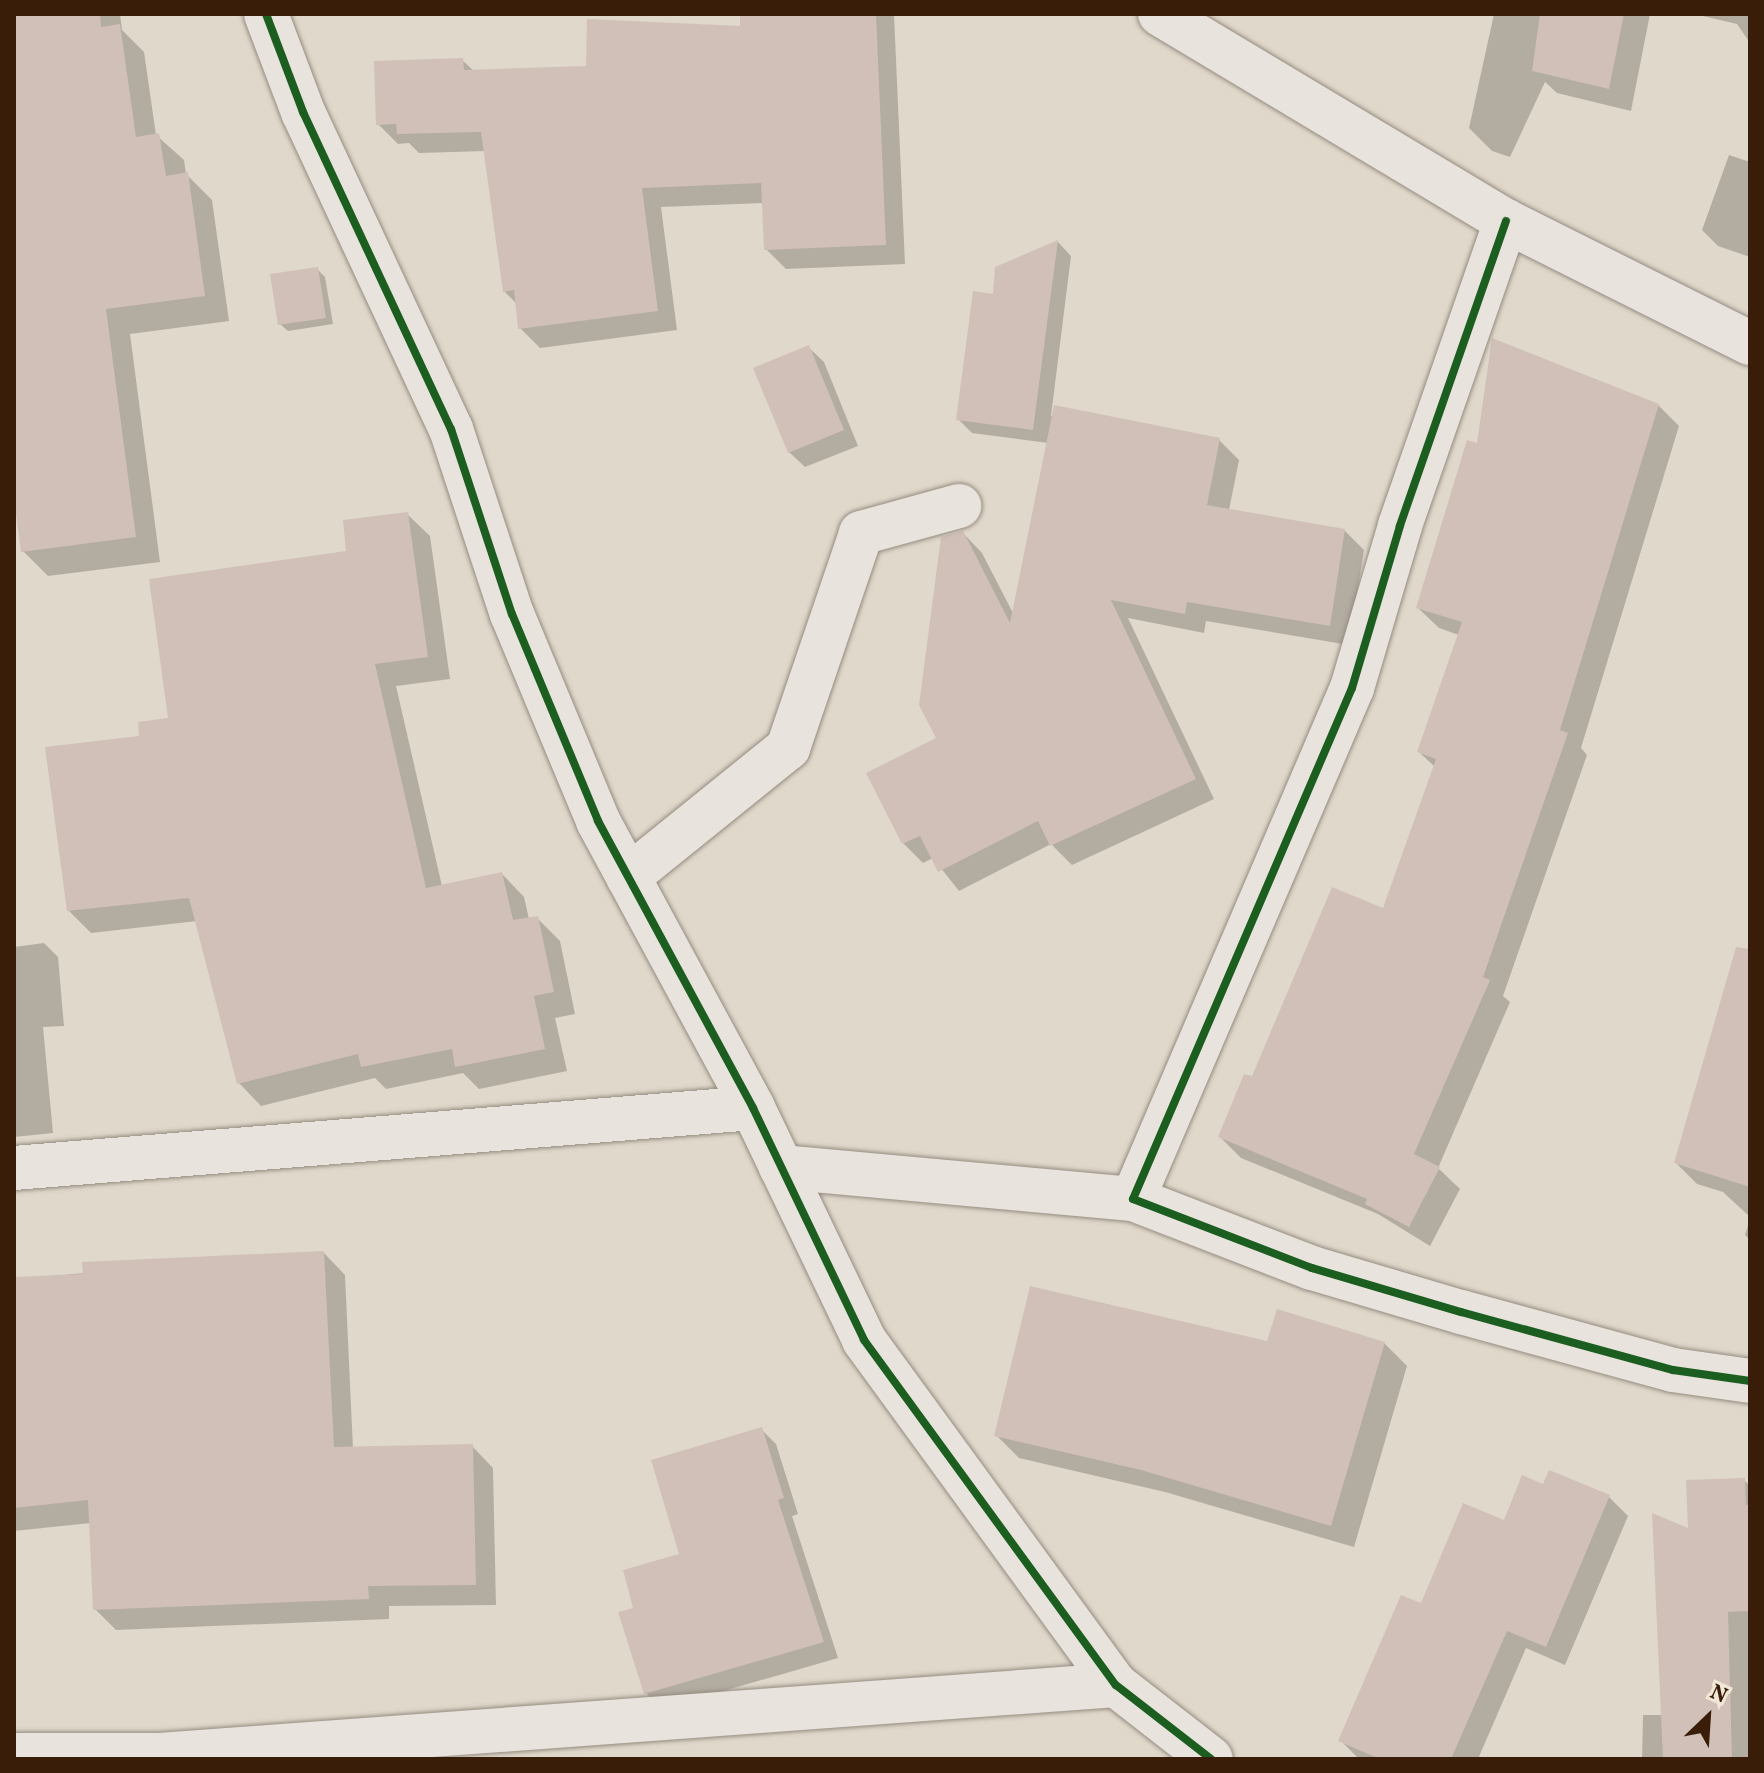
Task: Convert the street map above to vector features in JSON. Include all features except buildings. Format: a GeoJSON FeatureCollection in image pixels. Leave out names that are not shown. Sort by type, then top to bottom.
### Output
{"type":"FeatureCollection","features":[{"type":"Feature","properties":{"kind":"street"},"geometry":{"type":"LineString","coordinates":[[266,14],[303,112],[451,429],[512,614],[598,821],[753,1108],[864,1340],[1116,1685],[1211,1759]]}},
{"type":"Feature","properties":{"kind":"street"},"geometry":{"type":"LineString","coordinates":[[1160,14],[1506,221],[1750,343]]}},
{"type":"Feature","properties":{"kind":"street"},"geometry":{"type":"LineString","coordinates":[[1133,1199],[1352,688],[1400,526],[1506,221]]}},
{"type":"Feature","properties":{"kind":"street"},"geometry":{"type":"LineString","coordinates":[[628,877],[788,748],[861,533],[959,506]]}},
{"type":"Feature","properties":{"kind":"street"},"geometry":{"type":"LineString","coordinates":[[14,1168],[753,1108]]}},
{"type":"Feature","properties":{"kind":"street"},"geometry":{"type":"LineString","coordinates":[[781,1167],[1133,1199],[1312,1268],[1446,1308],[1673,1370],[1750,1381]]}},
{"type":"Feature","properties":{"kind":"street"},"geometry":{"type":"LineString","coordinates":[[14,1755],[159,1755],[1116,1685]]}},
{"type":"Feature","properties":{"kind":"cycle path"},"geometry":{"type":"LineString","coordinates":[[266,14],[303,112],[451,429],[512,614],[598,821],[753,1108],[864,1340],[1116,1685],[1211,1759]]}},
{"type":"Feature","properties":{"kind":"cycle path"},"geometry":{"type":"LineString","coordinates":[[1506,221],[1400,526],[1352,688],[1133,1199],[1312,1268],[1461,1312],[1673,1370],[1750,1381]]}}]}
